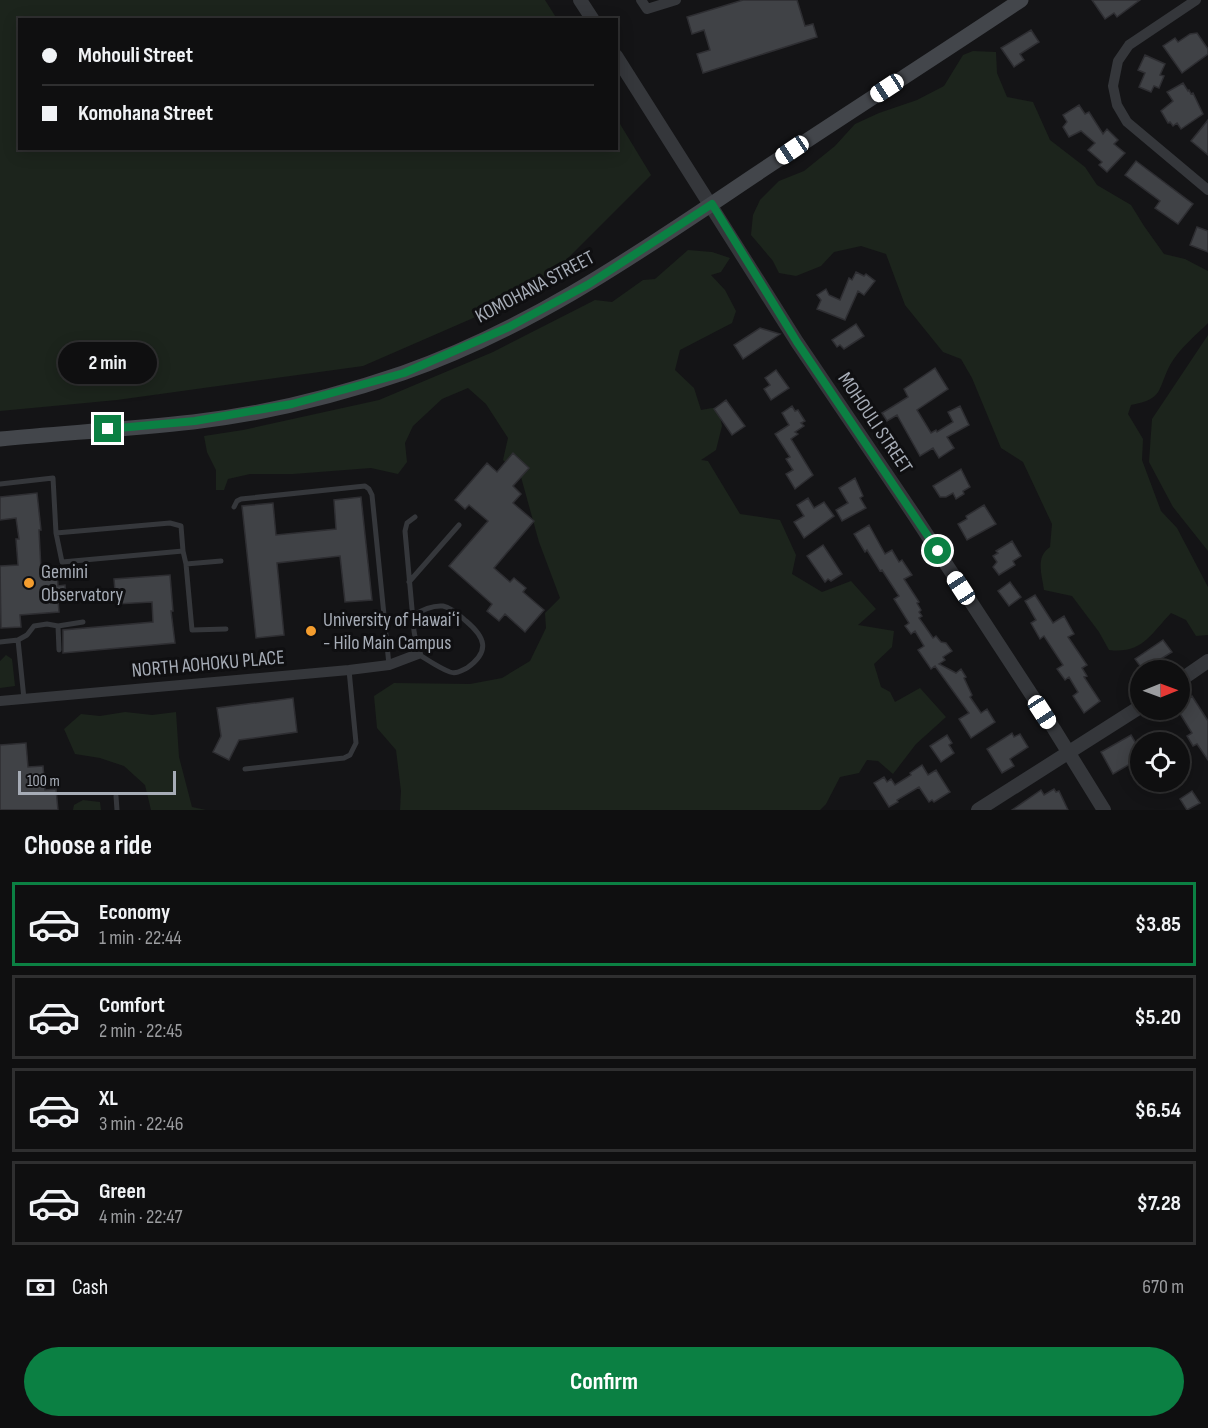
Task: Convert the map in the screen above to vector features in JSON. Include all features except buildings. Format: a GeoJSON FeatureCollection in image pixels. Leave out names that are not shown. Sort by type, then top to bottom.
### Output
{"type":"FeatureCollection","features":[{"type":"Feature","properties":{"kind":"main road","name":"KOMOHANA STREET"},"geometry":{"type":"LineString","coordinates":[[0,439],[215,418],[292,404],[404,373],[509,327],[579,290],[643,251],[830,124],[1021,0]]}},
{"type":"Feature","properties":{"kind":"street"},"geometry":{"type":"LineString","coordinates":[[580,0],[592,18]]}},
{"type":"Feature","properties":{"kind":"street"},"geometry":{"type":"LineString","coordinates":[[641,0],[647,9],[676,0]]}},
{"type":"Feature","properties":{"kind":"street"},"geometry":{"type":"LineString","coordinates":[[1196,0],[1129,45],[1118,61],[1113,86],[1117,105],[1127,122],[1208,190]]}},
{"type":"Feature","properties":{"kind":"street","name":"MOHOULI STREET"},"geometry":{"type":"LineString","coordinates":[[618,59],[712,204],[797,342],[914,515],[1104,810]]}},
{"type":"Feature","properties":{"kind":"street","name":"NORTH AOHOKU PLACE"},"geometry":{"type":"LineString","coordinates":[[0,701],[350,670],[389,665],[418,654]]}},
{"type":"Feature","properties":{"kind":"street"},"geometry":{"type":"LineString","coordinates":[[1190,674],[1206,665]]}},
{"type":"Feature","properties":{"kind":"street"},"geometry":{"type":"LineString","coordinates":[[978,810],[1130,713]]}},
{"type":"Feature","properties":{"kind":"lane"},"geometry":{"type":"LineString","coordinates":[[0,484],[53,478],[56,533],[62,562],[183,551]]}},
{"type":"Feature","properties":{"kind":"lane"},"geometry":{"type":"LineString","coordinates":[[234,507],[237,501],[242,499],[365,486],[369,489],[372,495],[389,665]]}},
{"type":"Feature","properties":{"kind":"lane"},"geometry":{"type":"LineString","coordinates":[[412,616],[420,611],[442,606],[455,611],[479,632],[483,641],[482,652],[473,664],[460,672],[452,673],[418,654],[412,616],[405,531],[407,523],[415,517]]}},
{"type":"Feature","properties":{"kind":"lane"},"geometry":{"type":"LineString","coordinates":[[56,533],[170,523],[181,526],[192,630],[226,629]]}},
{"type":"Feature","properties":{"kind":"lane"},"geometry":{"type":"LineString","coordinates":[[409,582],[459,525]]}},
{"type":"Feature","properties":{"kind":"lane"},"geometry":{"type":"LineString","coordinates":[[186,564],[221,561]]}},
{"type":"Feature","properties":{"kind":"lane"},"geometry":{"type":"LineString","coordinates":[[0,642],[18,640],[27,635],[34,626],[47,624],[58,626],[83,622]]}},
{"type":"Feature","properties":{"kind":"lane"},"geometry":{"type":"LineString","coordinates":[[58,626],[59,650]]}},
{"type":"Feature","properties":{"kind":"lane"},"geometry":{"type":"LineString","coordinates":[[18,640],[24,699]]}},
{"type":"Feature","properties":{"kind":"lane"},"geometry":{"type":"LineString","coordinates":[[245,769],[344,758],[350,755],[356,743],[350,670]]}},
{"type":"Feature","properties":{"kind":"lane"},"geometry":{"type":"LineString","coordinates":[[116,796],[117,810]]}},
{"type":"Feature","properties":{"kind":"shaded area"},"geometry":{"type":"Polygon","coordinates":[[[0,0],[545,0],[556,18],[18,18],[18,150],[618,150],[618,121],[651,175],[535,291],[363,366],[117,400],[0,411],[0,0]]]}},
{"type":"Feature","properties":{"kind":"shaded area"},"geometry":{"type":"Polygon","coordinates":[[[973,51],[996,52],[997,73],[1007,97],[1033,102],[1050,140],[1085,167],[1097,185],[1131,205],[1164,254],[1185,259],[1208,271],[1208,323],[1174,359],[1158,392],[1149,400],[1131,405],[1128,414],[1143,439],[1142,460],[1161,511],[1177,528],[1208,587],[1208,635],[1196,636],[1186,620],[1171,613],[1138,646],[1130,649],[1109,650],[1099,632],[1072,596],[1044,590],[1041,561],[1045,551],[1050,547],[1052,524],[1023,462],[1001,448],[972,378],[961,359],[943,352],[905,305],[886,254],[861,246],[834,252],[821,266],[796,276],[779,273],[773,261],[751,235],[753,215],[760,200],[779,181],[804,171],[835,146],[855,124],[917,100],[944,86],[963,55],[973,51]]]}},
{"type":"Feature","properties":{"kind":"shaded area"},"geometry":{"type":"Polygon","coordinates":[[[688,250],[712,252],[730,258],[721,272],[711,275],[725,290],[736,311],[732,323],[680,350],[675,370],[694,388],[701,410],[718,407],[722,426],[716,450],[701,460],[708,461],[740,514],[780,520],[796,555],[792,574],[822,592],[851,581],[876,609],[858,625],[894,631],[892,647],[874,664],[881,687],[890,692],[895,702],[920,688],[946,717],[916,744],[893,774],[878,761],[867,760],[859,773],[840,777],[826,804],[820,810],[400,810],[401,791],[396,750],[377,728],[374,696],[394,683],[470,684],[502,678],[530,661],[546,628],[545,613],[560,598],[539,542],[521,477],[503,460],[508,438],[486,404],[468,388],[442,399],[413,426],[405,443],[407,462],[398,474],[371,468],[293,474],[250,474],[228,479],[224,490],[216,490],[216,470],[207,452],[204,436],[243,430],[379,400],[493,352],[595,300],[612,302],[643,280],[655,279],[688,250]]]}},
{"type":"Feature","properties":{"kind":"shaded area"},"geometry":{"type":"Polygon","coordinates":[[[1208,335],[1208,551],[1173,507],[1149,462],[1152,419],[1208,335]]]}},
{"type":"Feature","properties":{"kind":"shaded area"},"geometry":{"type":"Polygon","coordinates":[[[6,655],[12,659],[15,686],[0,688],[0,661],[6,655]]]}},
{"type":"Feature","properties":{"kind":"shaded area"},"geometry":{"type":"Polygon","coordinates":[[[125,712],[152,715],[176,712],[179,757],[192,807],[206,810],[151,810],[145,785],[124,766],[100,758],[75,754],[64,729],[81,714],[100,716],[125,712]]]}},
{"type":"Feature","properties":{"kind":"shaded area"},"geometry":{"type":"Polygon","coordinates":[[[83,800],[100,802],[101,810],[73,810],[74,805],[83,800]]]}},
{"type":"Feature","properties":{"kind":"place","name":"Gemini Observatory"},"geometry":{"type":"Point","coordinates":[29,583]}},
{"type":"Feature","properties":{"kind":"place","name":"University of Hawaiʻi - Hilo Main Campus"},"geometry":{"type":"Point","coordinates":[311,631]}},
{"type":"Feature","properties":{"kind":"route"},"geometry":{"type":"LineString","coordinates":[[108,429],[235,415],[292,404],[404,373],[509,327],[589,284],[712,204],[797,342],[938,551]]}}]}
